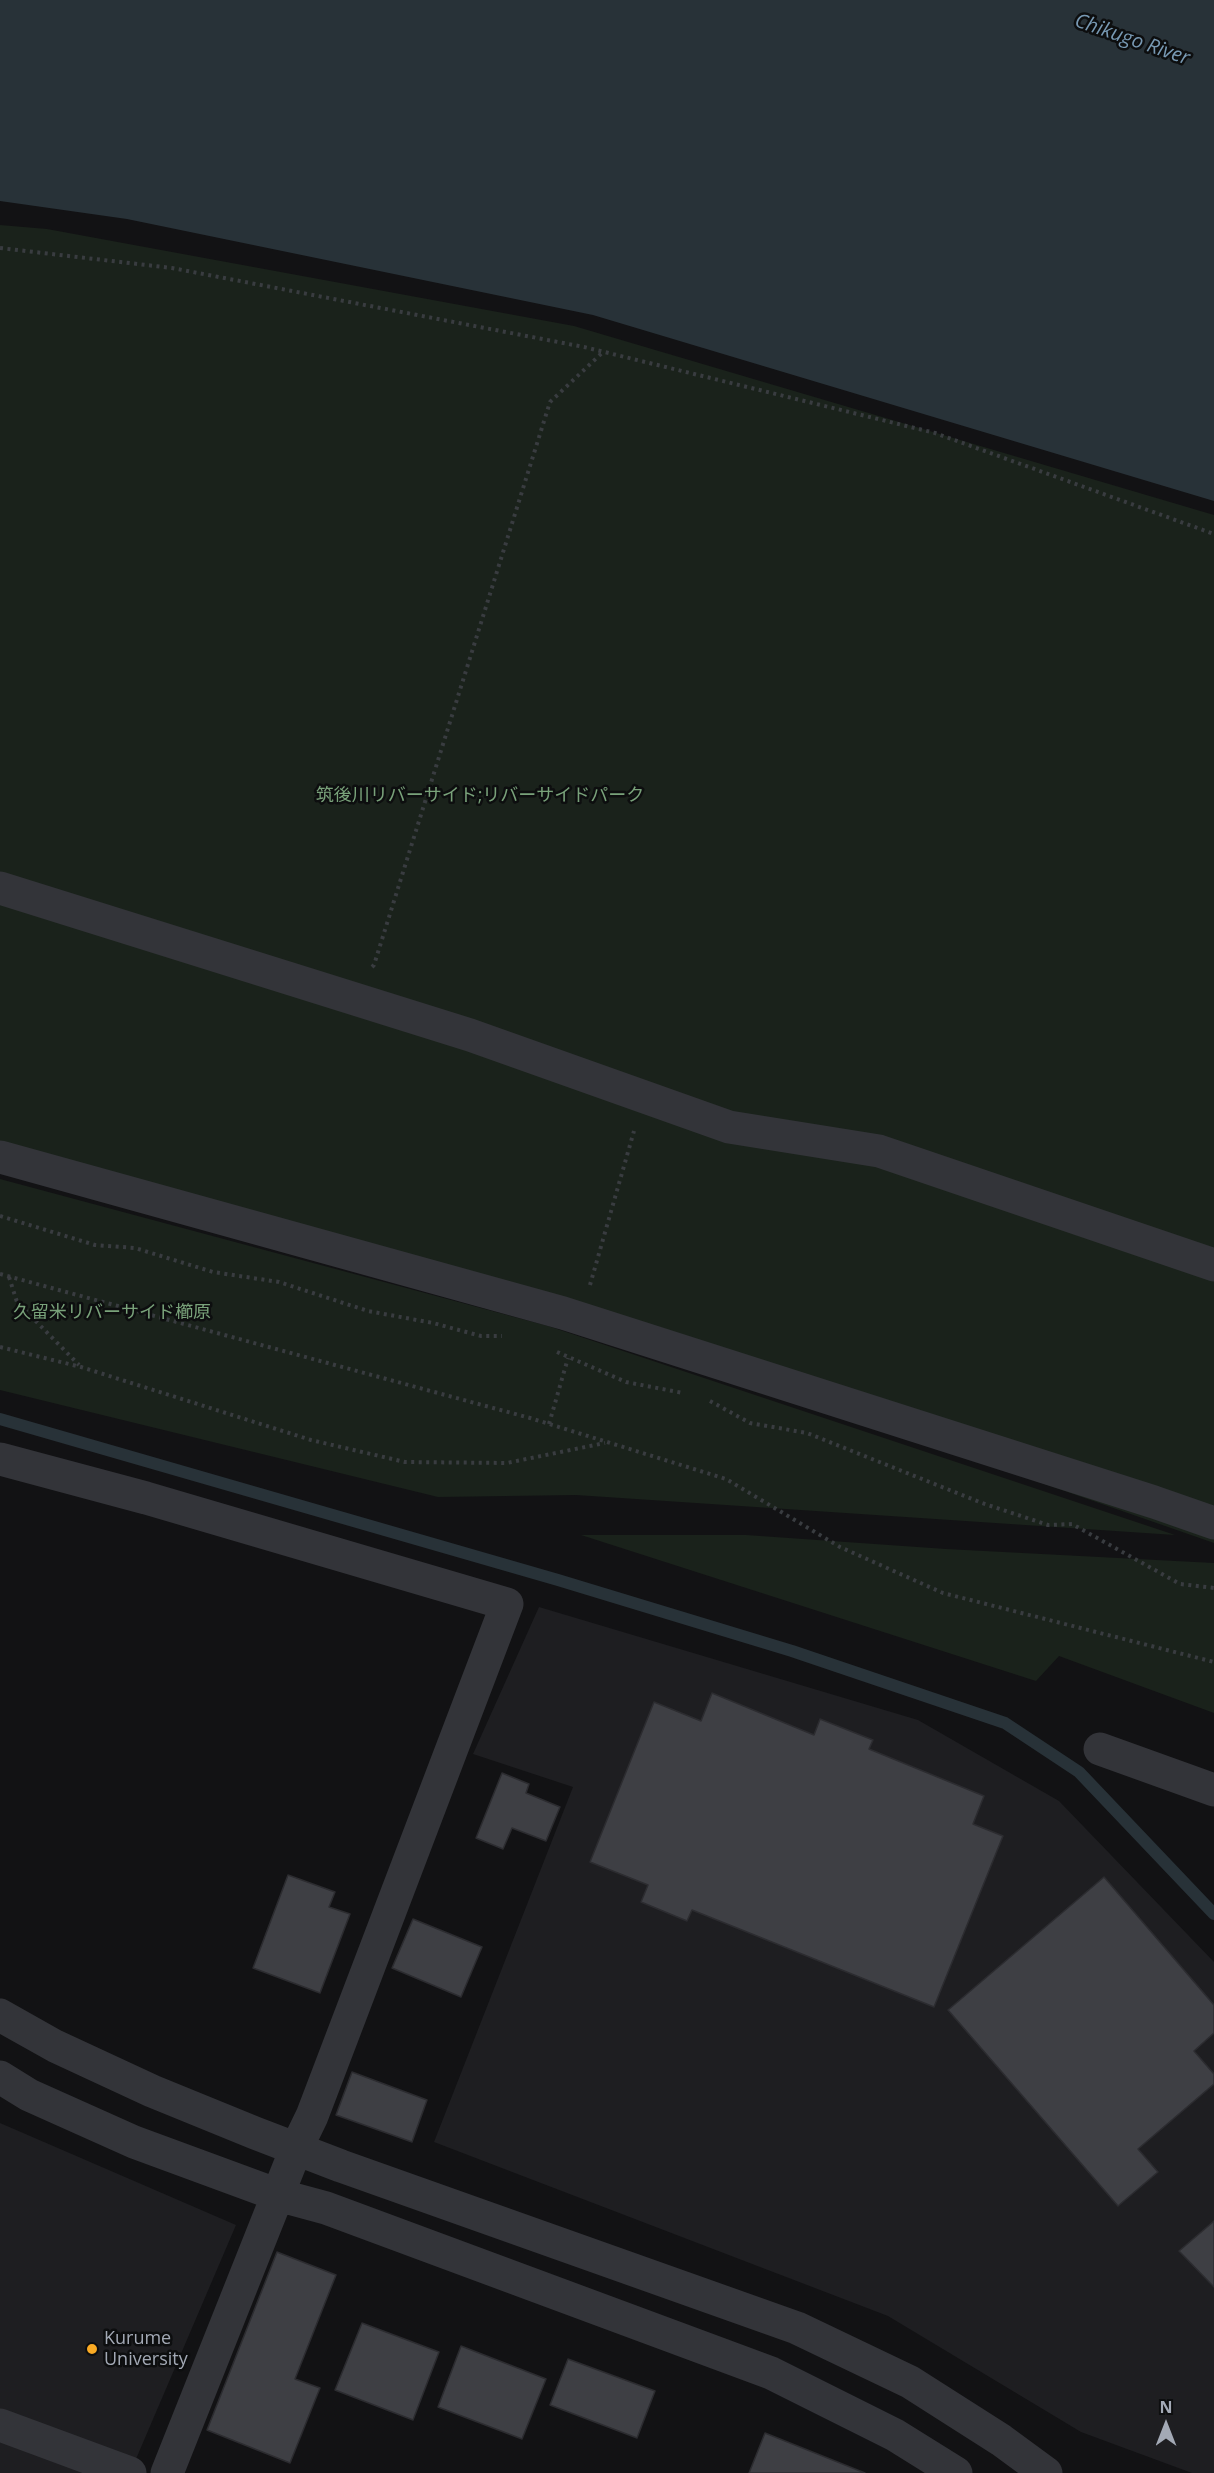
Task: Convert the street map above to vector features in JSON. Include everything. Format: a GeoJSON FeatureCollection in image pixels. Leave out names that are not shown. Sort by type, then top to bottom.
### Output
{"type":"FeatureCollection","features":[{"type":"Feature","properties":{"kind":"street"},"geometry":{"type":"LineString","coordinates":[[0,888],[470,1035],[729,1127],[879,1151],[1214,1265]]}},
{"type":"Feature","properties":{"kind":"street"},"geometry":{"type":"LineString","coordinates":[[0,1157],[581,1319],[1214,1523]]}},
{"type":"Feature","properties":{"kind":"street"},"geometry":{"type":"LineString","coordinates":[[0,1459],[146,1498],[507,1604],[312,2116],[296,2149],[167,2473]]}},
{"type":"Feature","properties":{"kind":"street"},"geometry":{"type":"LineString","coordinates":[[1100,1749],[1214,1790]]}},
{"type":"Feature","properties":{"kind":"street"},"geometry":{"type":"LineString","coordinates":[[0,2015],[55,2046],[152,2091],[296,2149],[797,2328],[910,2382],[1001,2440],[1046,2473]]}},
{"type":"Feature","properties":{"kind":"street"},"geometry":{"type":"LineString","coordinates":[[0,2077],[29,2094],[134,2142],[278,2194],[326,2208],[771,2373],[895,2435],[956,2473]]}},
{"type":"Feature","properties":{"kind":"street"},"geometry":{"type":"LineString","coordinates":[[0,2425],[130,2473]]}},
{"type":"Feature","properties":{"kind":"path"},"geometry":{"type":"LineString","coordinates":[[0,248],[172,268],[603,352],[935,433],[1214,534]]}},
{"type":"Feature","properties":{"kind":"path"},"geometry":{"type":"LineString","coordinates":[[335,994],[374,965],[550,402],[603,352]]}},
{"type":"Feature","properties":{"kind":"path"},"geometry":{"type":"LineString","coordinates":[[581,1319],[643,1097]]}},
{"type":"Feature","properties":{"kind":"path"},"geometry":{"type":"LineString","coordinates":[[0,1216],[95,1245],[135,1248],[213,1272],[279,1282],[368,1311],[433,1323],[481,1336],[510,1336]]}},
{"type":"Feature","properties":{"kind":"path"},"geometry":{"type":"LineString","coordinates":[[0,1274],[549,1424],[726,1479],[840,1547],[943,1593],[1214,1662]]}},
{"type":"Feature","properties":{"kind":"path"},"geometry":{"type":"LineString","coordinates":[[9,1276],[17,1302],[81,1366]]}},
{"type":"Feature","properties":{"kind":"path"},"geometry":{"type":"LineString","coordinates":[[0,1347],[81,1366],[311,1440],[405,1462],[507,1463],[608,1442]]}},
{"type":"Feature","properties":{"kind":"path"},"geometry":{"type":"LineString","coordinates":[[549,1347],[568,1358],[626,1382],[690,1394]]}},
{"type":"Feature","properties":{"kind":"path"},"geometry":{"type":"LineString","coordinates":[[549,1424],[568,1358]]}},
{"type":"Feature","properties":{"kind":"path"},"geometry":{"type":"LineString","coordinates":[[700,1396],[750,1423],[807,1433],[982,1503],[1048,1525],[1072,1524],[1180,1584],[1214,1588]]}},
{"type":"Feature","properties":{"kind":"shaded area"},"geometry":{"type":"Polygon","coordinates":[[[539,1607],[918,1720],[1059,1801],[1214,1962],[1214,2473],[1192,2473],[1081,2432],[888,2316],[434,2142],[573,1787],[473,1754],[539,1607]]]}},
{"type":"Feature","properties":{"kind":"shaded area","name":"Kurume University"},"geometry":{"type":"Polygon","coordinates":[[[0,2123],[236,2225],[130,2473],[0,2473],[0,2123]]]}},
{"type":"Feature","properties":{"kind":"green space","name":"筑後川リバーサイド;リバーサイドパーク"},"geometry":{"type":"Polygon","coordinates":[[[0,225],[47,229],[574,326],[1214,515],[1214,1543],[513,1299],[0,1160],[0,225]]]}},
{"type":"Feature","properties":{"kind":"green space","name":"久留米リバーサイド櫛原"},"geometry":{"type":"Polygon","coordinates":[[[0,1179],[548,1326],[1175,1535],[576,1495],[438,1497],[0,1390],[0,1179]]]}},
{"type":"Feature","properties":{"kind":"green space"},"geometry":{"type":"Polygon","coordinates":[[[581,1535],[746,1535],[946,1549],[1214,1563],[1214,1713],[1059,1656],[1036,1681],[581,1535]]]}},
{"type":"Feature","properties":{"kind":"water","name":"Chikugo River"},"geometry":{"type":"Polygon","coordinates":[[[0,0],[1214,0],[1214,501],[593,315],[127,219],[0,201],[0,0]]]}},
{"type":"Feature","properties":{"kind":"building"},"geometry":{"type":"Polygon","coordinates":[[[712,1693],[814,1735],[820,1719],[873,1740],[869,1749],[984,1796],[973,1824],[1003,1836],[934,2007],[692,1910],[687,1921],[641,1902],[648,1885],[590,1862],[654,1702],[701,1721],[712,1693]]]}},
{"type":"Feature","properties":{"kind":"building"},"geometry":{"type":"Polygon","coordinates":[[[502,1773],[529,1784],[526,1793],[560,1807],[546,1841],[512,1828],[503,1849],[476,1838],[502,1773]]]}},
{"type":"Feature","properties":{"kind":"building"},"geometry":{"type":"Polygon","coordinates":[[[288,1875],[335,1892],[329,1907],[350,1914],[320,1993],[253,1968],[288,1875]]]}},
{"type":"Feature","properties":{"kind":"building"},"geometry":{"type":"Polygon","coordinates":[[[1104,1877],[1214,2005],[1214,2033],[1194,2051],[1214,2074],[1214,2084],[1138,2149],[1158,2172],[1118,2206],[948,2010],[1104,1877]]]}},
{"type":"Feature","properties":{"kind":"building"},"geometry":{"type":"Polygon","coordinates":[[[413,1919],[482,1947],[461,1997],[392,1968],[413,1919]]]}},
{"type":"Feature","properties":{"kind":"building"},"geometry":{"type":"Polygon","coordinates":[[[352,2072],[427,2100],[412,2142],[336,2115],[352,2072]]]}},
{"type":"Feature","properties":{"kind":"building"},"geometry":{"type":"Polygon","coordinates":[[[1214,2221],[1214,2287],[1179,2251],[1214,2221]]]}},
{"type":"Feature","properties":{"kind":"building"},"geometry":{"type":"Polygon","coordinates":[[[277,2252],[336,2275],[295,2379],[320,2388],[290,2463],[207,2430],[277,2252]]]}},
{"type":"Feature","properties":{"kind":"building"},"geometry":{"type":"Polygon","coordinates":[[[362,2323],[439,2352],[413,2420],[335,2390],[362,2323]]]}},
{"type":"Feature","properties":{"kind":"building"},"geometry":{"type":"Polygon","coordinates":[[[461,2346],[546,2379],[522,2439],[438,2407],[461,2346]]]}},
{"type":"Feature","properties":{"kind":"building"},"geometry":{"type":"Polygon","coordinates":[[[568,2359],[655,2391],[637,2438],[550,2405],[568,2359]]]}},
{"type":"Feature","properties":{"kind":"building"},"geometry":{"type":"Polygon","coordinates":[[[765,2433],[865,2473],[749,2473],[765,2433]]]}},
{"type":"Feature","properties":{"kind":"waterway"},"geometry":{"type":"LineString","coordinates":[[0,1419],[558,1580],[792,1651],[1005,1723],[1079,1772],[1214,1914]]}},
{"type":"Feature","properties":{"kind":"place","name":"Kurume University"},"geometry":{"type":"Point","coordinates":[92,2349]}}]}
